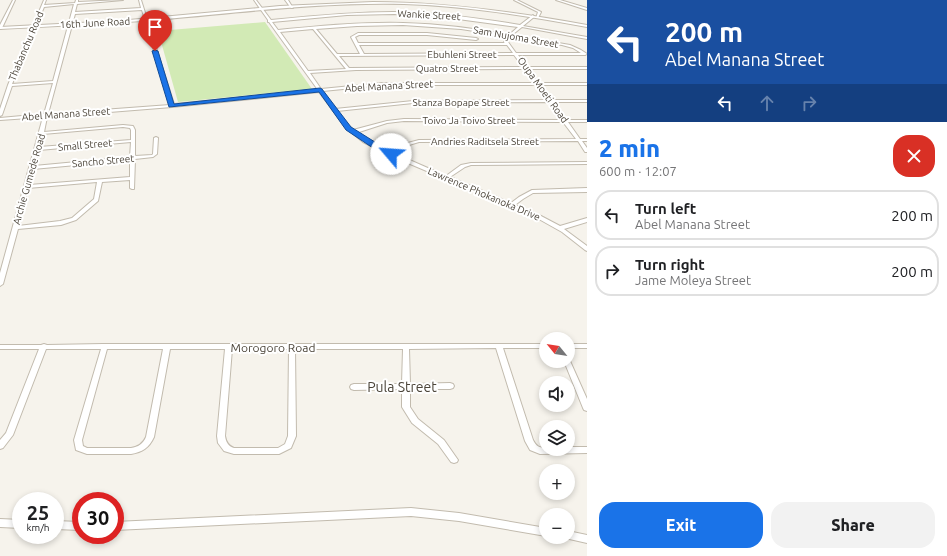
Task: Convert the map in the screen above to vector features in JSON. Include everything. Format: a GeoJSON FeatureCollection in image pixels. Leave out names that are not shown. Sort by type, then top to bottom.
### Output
{"type":"FeatureCollection","features":[{"type":"Feature","properties":{"kind":"street"},"geometry":{"type":"LineString","coordinates":[[0,28],[14,0]]}},
{"type":"Feature","properties":{"kind":"street","name":"Thabanchu Road"},"geometry":{"type":"LineString","coordinates":[[0,115],[10,85],[45,0]]}},
{"type":"Feature","properties":{"kind":"street"},"geometry":{"type":"LineString","coordinates":[[43,6],[77,2],[122,0]]}},
{"type":"Feature","properties":{"kind":"street"},"geometry":{"type":"LineString","coordinates":[[140,0],[172,106]]}},
{"type":"Feature","properties":{"kind":"street","name":"Lawrence Phokanoka Drive"},"geometry":{"type":"LineString","coordinates":[[255,0],[345,125],[353,132],[385,151],[512,205],[561,228],[576,238],[587,249]]}},
{"type":"Feature","properties":{"kind":"street"},"geometry":{"type":"LineString","coordinates":[[286,0],[292,8]]}},
{"type":"Feature","properties":{"kind":"street"},"geometry":{"type":"LineString","coordinates":[[357,44],[476,42],[508,44],[506,40],[510,35],[540,12],[515,0]]}},
{"type":"Feature","properties":{"kind":"street"},"geometry":{"type":"LineString","coordinates":[[557,0],[587,9]]}},
{"type":"Feature","properties":{"kind":"street","name":"Archie Gumede Road"},"geometry":{"type":"LineString","coordinates":[[0,284],[77,2]]}},
{"type":"Feature","properties":{"kind":"street","name":"16th June Road"},"geometry":{"type":"LineString","coordinates":[[0,28],[146,20],[351,4],[405,3],[461,7],[535,16],[587,26]]}},
{"type":"Feature","properties":{"kind":"street"},"geometry":{"type":"LineString","coordinates":[[74,13],[142,9]]}},
{"type":"Feature","properties":{"kind":"street","name":"Wankie Street"},"geometry":{"type":"LineString","coordinates":[[269,21],[349,14],[394,13],[459,17],[522,26],[587,38]]}},
{"type":"Feature","properties":{"kind":"street","name":"Sam Nujoma Street"},"geometry":{"type":"LineString","coordinates":[[277,31],[362,24],[397,24],[482,30],[573,48],[586,54]]}},
{"type":"Feature","properties":{"kind":"street"},"geometry":{"type":"LineString","coordinates":[[314,28],[348,69]]}},
{"type":"Feature","properties":{"kind":"street"},"geometry":{"type":"LineString","coordinates":[[476,42],[482,30]]}},
{"type":"Feature","properties":{"kind":"street"},"geometry":{"type":"LineString","coordinates":[[362,54],[353,37],[358,34],[427,34],[476,42]]}},
{"type":"Feature","properties":{"kind":"street","name":"Oupa Moeti Road"},"geometry":{"type":"LineString","coordinates":[[508,44],[587,151]]}},
{"type":"Feature","properties":{"kind":"street","name":"Ebuhleni Street"},"geometry":{"type":"LineString","coordinates":[[337,55],[586,54]]}},
{"type":"Feature","properties":{"kind":"street","name":"Quatro Street"},"geometry":{"type":"LineString","coordinates":[[308,72],[348,69],[587,68]]}},
{"type":"Feature","properties":{"kind":"street"},"geometry":{"type":"LineString","coordinates":[[10,85],[55,82]]}},
{"type":"Feature","properties":{"kind":"street","name":"Abel Manana Street"},"geometry":{"type":"LineString","coordinates":[[0,119],[172,106],[392,84],[587,84]]}},
{"type":"Feature","properties":{"kind":"street","name":"Stanza Bopape Street"},"geometry":{"type":"LineString","coordinates":[[335,110],[413,102],[587,102]]}},
{"type":"Feature","properties":{"kind":"street","name":"Toivo Ja Toivo Street"},"geometry":{"type":"LineString","coordinates":[[353,132],[387,122],[404,120],[587,121]]}},
{"type":"Feature","properties":{"kind":"street"},"geometry":{"type":"LineString","coordinates":[[42,133],[123,126],[131,128],[132,188]]}},
{"type":"Feature","properties":{"kind":"street","name":"Sancho Street"},"geometry":{"type":"LineString","coordinates":[[32,168],[155,156],[156,138]]}},
{"type":"Feature","properties":{"kind":"street","name":"Small Street"},"geometry":{"type":"LineString","coordinates":[[37,149],[132,140]]}},
{"type":"Feature","properties":{"kind":"street","name":"Andries Raditsela Street"},"geometry":{"type":"LineString","coordinates":[[385,151],[403,145],[426,141],[587,140]]}},
{"type":"Feature","properties":{"kind":"street"},"geometry":{"type":"LineString","coordinates":[[446,178],[463,166],[471,164],[587,163]]}},
{"type":"Feature","properties":{"kind":"street"},"geometry":{"type":"LineString","coordinates":[[27,187],[131,178]]}},
{"type":"Feature","properties":{"kind":"street"},"geometry":{"type":"LineString","coordinates":[[15,228],[61,223],[74,219],[96,200],[100,181]]}},
{"type":"Feature","properties":{"kind":"street"},"geometry":{"type":"LineString","coordinates":[[512,205],[532,192],[587,190]]}},
{"type":"Feature","properties":{"kind":"street"},"geometry":{"type":"LineString","coordinates":[[561,228],[587,220]]}},
{"type":"Feature","properties":{"kind":"street"},"geometry":{"type":"LineString","coordinates":[[0,446],[9,435],[44,346]]}},
{"type":"Feature","properties":{"kind":"street"},"geometry":{"type":"LineString","coordinates":[[106,346],[78,440],[79,448],[88,451],[131,451],[138,450],[146,445],[150,437],[167,347]]}},
{"type":"Feature","properties":{"kind":"street"},"geometry":{"type":"LineString","coordinates":[[406,346],[406,407],[409,414],[415,421],[441,442],[454,460]]}},
{"type":"Feature","properties":{"kind":"street"},"geometry":{"type":"LineString","coordinates":[[499,346],[529,441],[533,448],[540,451],[587,450]]}},
{"type":"Feature","properties":{"kind":"street","name":"Morogoro Road"},"geometry":{"type":"LineString","coordinates":[[0,347],[539,346]]}},
{"type":"Feature","properties":{"kind":"street"},"geometry":{"type":"LineString","coordinates":[[575,346],[587,346]]}},
{"type":"Feature","properties":{"kind":"street"},"geometry":{"type":"LineString","coordinates":[[229,347],[221,436],[222,443],[230,450],[273,451],[285,448],[290,443],[292,436],[292,347]]}},
{"type":"Feature","properties":{"kind":"street"},"geometry":{"type":"LineString","coordinates":[[570,368],[587,408]]}},
{"type":"Feature","properties":{"kind":"street","name":"Pula Street"},"geometry":{"type":"LineString","coordinates":[[354,387],[450,386]]}},
{"type":"Feature","properties":{"kind":"street"},"geometry":{"type":"LineString","coordinates":[[124,526],[411,512],[459,516],[539,531]]}},
{"type":"Feature","properties":{"kind":"street"},"geometry":{"type":"LineString","coordinates":[[0,523],[12,524]]}},
{"type":"Feature","properties":{"kind":"street"},"geometry":{"type":"LineString","coordinates":[[575,536],[587,539]]}},
{"type":"Feature","properties":{"kind":"green space"},"geometry":{"type":"Polygon","coordinates":[[[265,22],[312,89],[178,102],[158,31],[265,22]]]}},
{"type":"Feature","properties":{"kind":"route"},"geometry":{"type":"LineString","coordinates":[[155,51],[172,106],[320,90],[348,128],[372,145],[391,154]]}}]}
